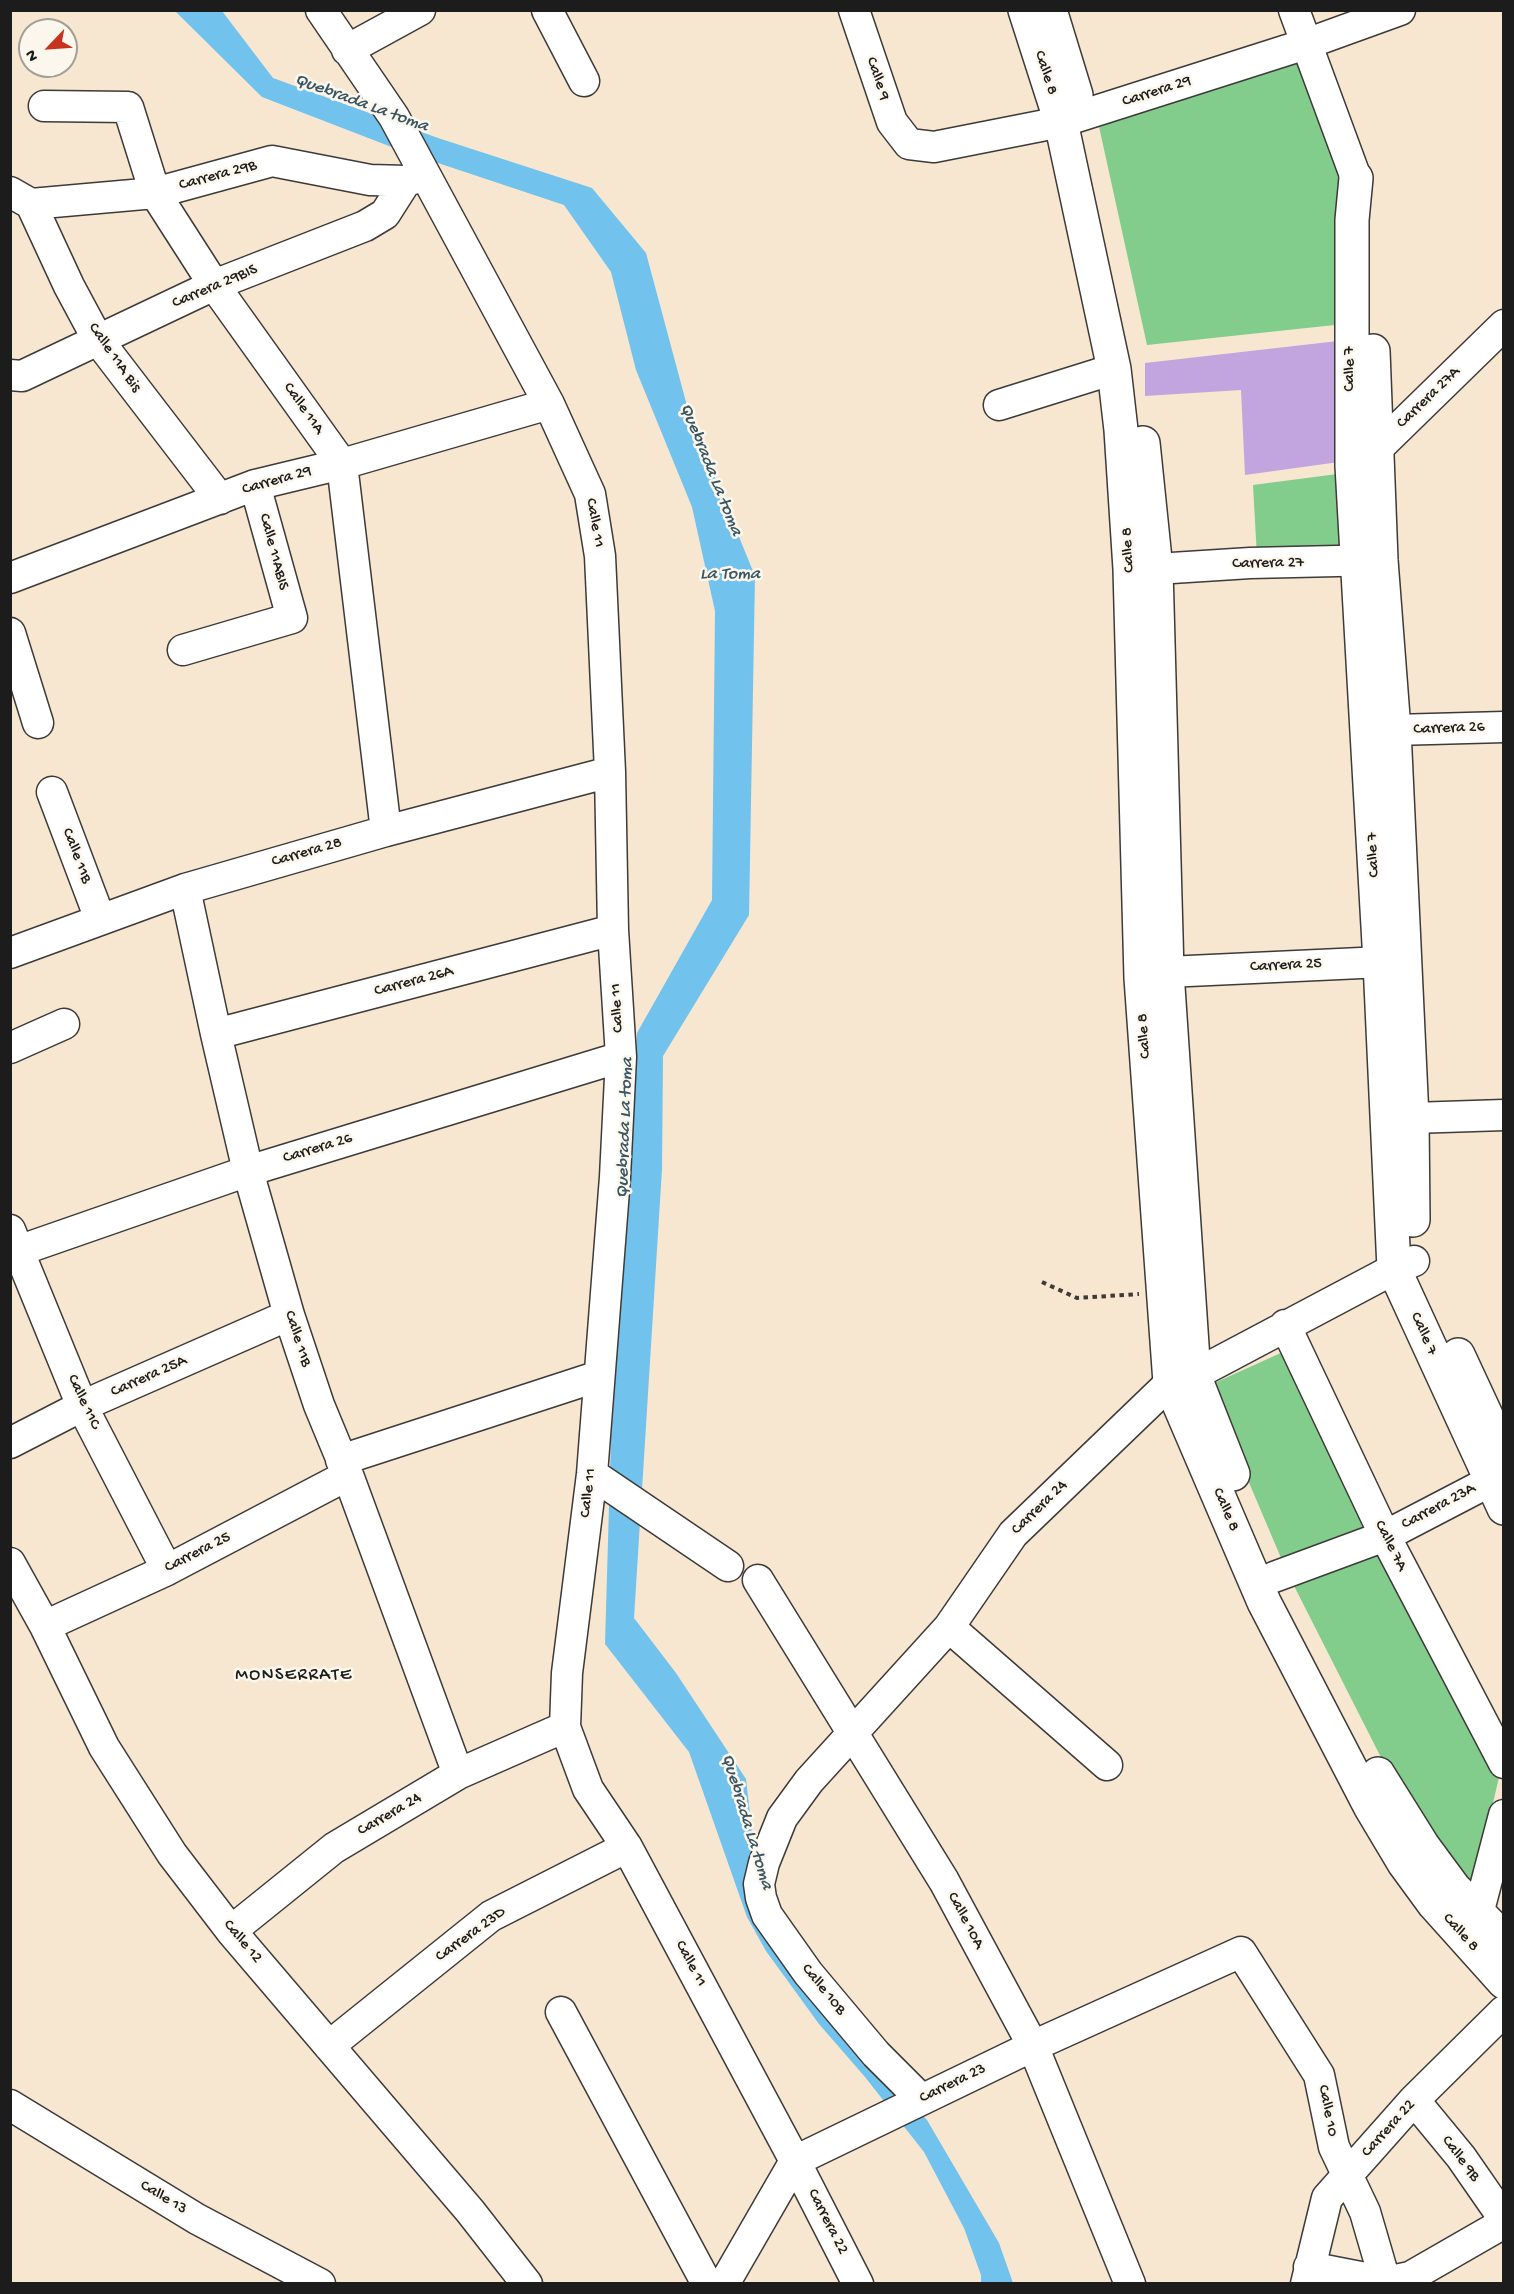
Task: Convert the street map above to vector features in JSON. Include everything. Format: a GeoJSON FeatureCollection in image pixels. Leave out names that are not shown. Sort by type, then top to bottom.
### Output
{"type":"FeatureCollection","features":[{"type":"Feature","properties":{"kind":"main road","name":"Calle 8"},"geometry":{"type":"LineString","coordinates":[[1025,10],[1072,118],[1133,368],[1139,405],[1156,569],[1167,972],[1182,1379],[1274,1577],[1391,1797],[1454,1888],[1503,1939]]}},
{"type":"Feature","properties":{"kind":"main road","name":"Calle 8"},"geometry":{"type":"LineString","coordinates":[[1050,10],[1072,118],[1114,369],[1130,569],[1141,978],[1163,1292],[1182,1379],[1264,1602],[1370,1806],[1404,1863],[1434,1904],[1503,1982]]}},
{"type":"Feature","properties":{"kind":"main road","name":"Calle 7"},"geometry":{"type":"LineString","coordinates":[[1356,178],[1371,213],[1371,324],[1364,457],[1392,962],[1404,1265],[1500,1479]]}},
{"type":"Feature","properties":{"kind":"main road","name":"Calle 7"},"geometry":{"type":"LineString","coordinates":[[1369,561],[1394,730],[1392,962],[1412,1118],[1404,1265]]}},
{"type":"Feature","properties":{"kind":"street","name":"Calle 11"},"geometry":{"type":"LineString","coordinates":[[321,10],[394,117],[418,175],[549,404],[590,494],[600,556],[610,772],[613,930],[621,1057],[615,1177],[592,1474],[567,1673],[566,1727],[588,1789],[627,1847],[795,2161]]}},
{"type":"Feature","properties":{"kind":"street"},"geometry":{"type":"LineString","coordinates":[[348,50],[420,10]]}},
{"type":"Feature","properties":{"kind":"street"},"geometry":{"type":"LineString","coordinates":[[547,10],[584,81]]}},
{"type":"Feature","properties":{"kind":"street","name":"Calle 9"},"geometry":{"type":"LineString","coordinates":[[854,10],[892,122],[909,144]]}},
{"type":"Feature","properties":{"kind":"street","name":"Calle 7"},"geometry":{"type":"LineString","coordinates":[[1293,10],[1356,178]]}},
{"type":"Feature","properties":{"kind":"street","name":"Carrera 29"},"geometry":{"type":"LineString","coordinates":[[909,144],[934,147],[1072,118],[1306,44],[1400,10]]}},
{"type":"Feature","properties":{"kind":"street","name":"Calle 11A"},"geometry":{"type":"LineString","coordinates":[[44,106],[128,107],[155,193],[214,285],[342,464],[386,831]]}},
{"type":"Feature","properties":{"kind":"street","name":"Carrera 29B"},"geometry":{"type":"LineString","coordinates":[[21,198],[155,193],[272,161],[370,180],[418,175]]}},
{"type":"Feature","properties":{"kind":"street","name":"Carrera 29BIS"},"geometry":{"type":"LineString","coordinates":[[10,375],[22,376],[214,285],[365,226],[385,214],[418,175]]}},
{"type":"Feature","properties":{"kind":"street","name":"Calle 11A Bis"},"geometry":{"type":"LineString","coordinates":[[21,198],[98,340],[220,499]]}},
{"type":"Feature","properties":{"kind":"street","name":"Carrera 27A"},"geometry":{"type":"LineString","coordinates":[[1364,457],[1503,325]]}},
{"type":"Feature","properties":{"kind":"street"},"geometry":{"type":"LineString","coordinates":[[999,405],[1114,369]]}},
{"type":"Feature","properties":{"kind":"street","name":"Carrera 29"},"geometry":{"type":"LineString","coordinates":[[10,578],[255,485],[342,464],[549,404]]}},
{"type":"Feature","properties":{"kind":"street","name":"Calle 11ABIS"},"geometry":{"type":"LineString","coordinates":[[183,650],[291,618],[255,485]]}},
{"type":"Feature","properties":{"kind":"street","name":"Carrera 27"},"geometry":{"type":"LineString","coordinates":[[1156,569],[1250,563],[1369,561]]}},
{"type":"Feature","properties":{"kind":"street"},"geometry":{"type":"LineString","coordinates":[[10,633],[38,723]]}},
{"type":"Feature","properties":{"kind":"street","name":"Carrera 26"},"geometry":{"type":"LineString","coordinates":[[1394,730],[1503,727]]}},
{"type":"Feature","properties":{"kind":"street","name":"Carrera 28"},"geometry":{"type":"LineString","coordinates":[[10,953],[185,889],[386,831],[610,772]]}},
{"type":"Feature","properties":{"kind":"street","name":"Calle 11B"},"geometry":{"type":"LineString","coordinates":[[52,792],[100,919]]}},
{"type":"Feature","properties":{"kind":"street","name":"Calle 11B"},"geometry":{"type":"LineString","coordinates":[[185,889],[248,1171],[289,1315],[319,1405],[345,1468],[458,1774]]}},
{"type":"Feature","properties":{"kind":"street","name":"Carrera 26A"},"geometry":{"type":"LineString","coordinates":[[216,1034],[613,930]]}},
{"type":"Feature","properties":{"kind":"street","name":"Carrera 25"},"geometry":{"type":"LineString","coordinates":[[1167,972],[1392,962]]}},
{"type":"Feature","properties":{"kind":"street"},"geometry":{"type":"LineString","coordinates":[[10,1048],[64,1024]]}},
{"type":"Feature","properties":{"kind":"street","name":"Carrera 26"},"geometry":{"type":"LineString","coordinates":[[14,1240],[621,1057]]}},
{"type":"Feature","properties":{"kind":"street"},"geometry":{"type":"LineString","coordinates":[[1412,1118],[1503,1115]]}},
{"type":"Feature","properties":{"kind":"street","name":"Calle 11C"},"geometry":{"type":"LineString","coordinates":[[14,1240],[82,1406],[167,1570]]}},
{"type":"Feature","properties":{"kind":"street","name":"Carrera 24"},"geometry":{"type":"LineString","coordinates":[[764,1863],[782,1818],[809,1781],[949,1627],[1012,1534],[1182,1379],[1404,1265]]}},
{"type":"Feature","properties":{"kind":"street","name":"Carrera 25A"},"geometry":{"type":"LineString","coordinates":[[10,1443],[82,1406],[289,1315]]}},
{"type":"Feature","properties":{"kind":"street","name":"Calle 7A"},"geometry":{"type":"LineString","coordinates":[[1285,1325],[1385,1536],[1503,1762]]}},
{"type":"Feature","properties":{"kind":"street","name":"Carrera 25"},"geometry":{"type":"LineString","coordinates":[[45,1626],[167,1570],[345,1468],[599,1376]]}},
{"type":"Feature","properties":{"kind":"street"},"geometry":{"type":"LineString","coordinates":[[592,1474],[728,1566]]}},
{"type":"Feature","properties":{"kind":"street","name":"Carrera 23A"},"geometry":{"type":"LineString","coordinates":[[1274,1577],[1385,1536],[1500,1479]]}},
{"type":"Feature","properties":{"kind":"street","name":"Calle 12"},"geometry":{"type":"LineString","coordinates":[[10,1563],[45,1626],[104,1747],[172,1854],[231,1930],[470,2211],[527,2283]]}},
{"type":"Feature","properties":{"kind":"street","name":"Calle 10A"},"geometry":{"type":"LineString","coordinates":[[758,1580],[944,1881],[1033,2046],[1130,2283]]}},
{"type":"Feature","properties":{"kind":"street"},"geometry":{"type":"LineString","coordinates":[[949,1627],[1107,1765]]}},
{"type":"Feature","properties":{"kind":"street","name":"Carrera 24"},"geometry":{"type":"LineString","coordinates":[[231,1930],[334,1848],[458,1774],[566,1727]]}},
{"type":"Feature","properties":{"kind":"street"},"geometry":{"type":"LineString","coordinates":[[1478,1914],[1503,1815]]}},
{"type":"Feature","properties":{"kind":"street","name":"Carrera 23D"},"geometry":{"type":"LineString","coordinates":[[329,2046],[492,1916],[627,1847]]}},
{"type":"Feature","properties":{"kind":"street","name":"Calle 10B"},"geometry":{"type":"LineString","coordinates":[[764,1863],[759,1884],[767,1915],[808,1973],[876,2054],[921,2100]]}},
{"type":"Feature","properties":{"kind":"street","name":"Carrera 23"},"geometry":{"type":"LineString","coordinates":[[795,2161],[1033,2046],[1241,1952]]}},
{"type":"Feature","properties":{"kind":"street","name":"Calle 10"},"geometry":{"type":"LineString","coordinates":[[1241,1952],[1319,2074],[1334,2147],[1365,2212],[1386,2283]]}},
{"type":"Feature","properties":{"kind":"street","name":"Carrera 22"},"geometry":{"type":"LineString","coordinates":[[1308,2275],[1327,2198],[1414,2100],[1503,2011]]}},
{"type":"Feature","properties":{"kind":"street"},"geometry":{"type":"LineString","coordinates":[[561,2012],[708,2283]]}},
{"type":"Feature","properties":{"kind":"street","name":"Calle 9B"},"geometry":{"type":"LineString","coordinates":[[1414,2100],[1461,2157],[1503,2221]]}},
{"type":"Feature","properties":{"kind":"street","name":"Calle 13"},"geometry":{"type":"LineString","coordinates":[[10,2105],[197,2219],[320,2283]]}},
{"type":"Feature","properties":{"kind":"street"},"geometry":{"type":"LineString","coordinates":[[724,2283],[795,2161]]}},
{"type":"Feature","properties":{"kind":"street","name":"Carrera 22"},"geometry":{"type":"LineString","coordinates":[[795,2161],[858,2283]]}},
{"type":"Feature","properties":{"kind":"street"},"geometry":{"type":"LineString","coordinates":[[1308,2275],[1386,2283],[1410,2277],[1503,2221]]}},
{"type":"Feature","properties":{"kind":"path"},"geometry":{"type":"LineString","coordinates":[[1042,1282],[1077,1298],[1163,1292]]}},
{"type":"Feature","properties":{"kind":"green space"},"geometry":{"type":"Polygon","coordinates":[[[1299,58],[1342,186],[1344,324],[1147,345],[1098,122],[1299,58]]]}},
{"type":"Feature","properties":{"kind":"green space"},"geometry":{"type":"Polygon","coordinates":[[[1345,473],[1349,556],[1257,557],[1253,485],[1345,473]]]}},
{"type":"Feature","properties":{"kind":"green space"},"geometry":{"type":"Polygon","coordinates":[[[1285,1351],[1377,1544],[1499,1777],[1474,1886],[1458,1875],[1398,1791],[1287,1572],[1208,1386],[1285,1351]]]}},
{"type":"Feature","properties":{"kind":"water","name":"La Toma"},"geometry":{"type":"Polygon","coordinates":[[[175,11],[222,11],[273,78],[438,138],[592,188],[646,253],[690,417],[755,576],[749,915],[663,1056],[662,1169],[634,1618],[676,1673],[746,1779],[761,1910],[893,2084],[927,2120],[999,2243],[1013,2283],[981,2283],[981,2275],[964,2228],[924,2152],[865,2077],[819,2024],[766,1951],[747,1917],[689,1752],[605,1644],[612,1404],[637,1033],[712,900],[715,611],[692,507],[636,370],[611,272],[564,205],[402,151],[262,97],[175,11]]]}},
{"type":"Feature","properties":{"kind":"building"},"geometry":{"type":"Polygon","coordinates":[[[1338,341],[1339,462],[1245,475],[1241,390],[1145,396],[1145,363],[1338,341]]]}},
{"type":"Feature","properties":{"kind":"district","name":"MONSERRATE"},"geometry":{"type":"Point","coordinates":[294,1676]}},
{"type":"Feature","properties":{"kind":"water label","name":"Quebrada La toma"},"geometry":{"type":"Point","coordinates":[361,104]}},
{"type":"Feature","properties":{"kind":"water label","name":"Quebrada La toma"},"geometry":{"type":"Point","coordinates":[710,470]}},
{"type":"Feature","properties":{"kind":"water label","name":"Quebrada La toma"},"geometry":{"type":"Point","coordinates":[626,1128]}},
{"type":"Feature","properties":{"kind":"water label","name":"Quebrada La toma"},"geometry":{"type":"Point","coordinates":[746,1822]}}]}
